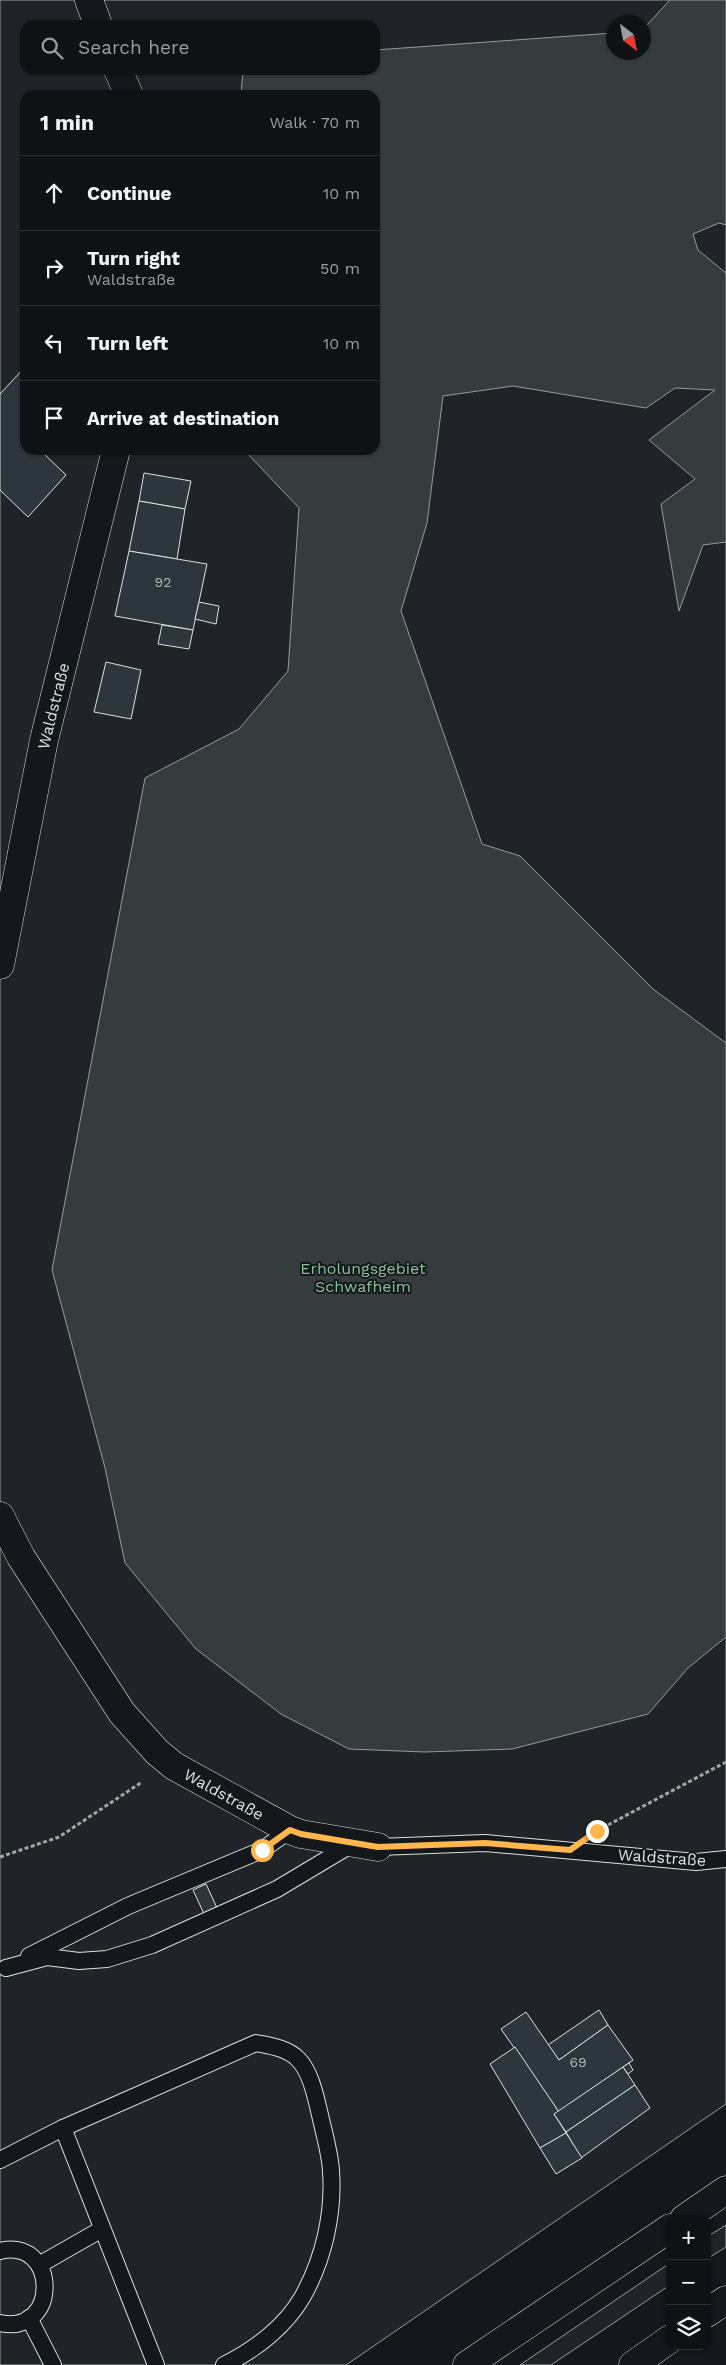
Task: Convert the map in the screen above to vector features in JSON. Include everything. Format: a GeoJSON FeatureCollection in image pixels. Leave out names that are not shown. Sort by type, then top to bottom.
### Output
{"type":"FeatureCollection","features":[{"type":"Feature","properties":{"kind":"main road"},"geometry":{"type":"LineString","coordinates":[[89,0],[96,20]]}},
{"type":"Feature","properties":{"kind":"main road"},"geometry":{"type":"LineString","coordinates":[[120,75],[127,90]]}},
{"type":"Feature","properties":{"kind":"main road","name":"Waldstraße"},"geometry":{"type":"LineString","coordinates":[[0,965],[44,740],[115,455]]}},
{"type":"Feature","properties":{"kind":"main road","name":"Waldstraße"},"geometry":{"type":"LineString","coordinates":[[0,1516],[21,1556],[122,1713],[157,1752],[174,1766],[290,1830],[301,1834],[366,1845]]}},
{"type":"Feature","properties":{"kind":"main road"},"geometry":{"type":"LineString","coordinates":[[690,2215],[726,2190]]}},
{"type":"Feature","properties":{"kind":"main road"},"geometry":{"type":"LineString","coordinates":[[467,2365],[666,2231]]}},
{"type":"Feature","properties":{"kind":"main road"},"geometry":{"type":"LineString","coordinates":[[711,2310],[726,2300]]}},
{"type":"Feature","properties":{"kind":"main road"},"geometry":{"type":"LineString","coordinates":[[633,2365],[666,2342]]}},
{"type":"Feature","properties":{"kind":"lane"},"geometry":{"type":"LineString","coordinates":[[3,1970],[73,1932],[120,1910],[262,1850],[290,1830]]}},
{"type":"Feature","properties":{"kind":"lane","name":"Waldstraße"},"geometry":{"type":"LineString","coordinates":[[366,1845],[485,1843],[696,1862],[726,1859]]}},
{"type":"Feature","properties":{"kind":"lane"},"geometry":{"type":"LineString","coordinates":[[3,1970],[47,1957],[79,1961],[107,1958],[152,1945],[277,1889],[366,1845]]}},
{"type":"Feature","properties":{"kind":"lane"},"geometry":{"type":"LineString","coordinates":[[0,2160],[62,2128],[256,2043],[281,2048],[298,2059],[314,2088],[331,2170],[331,2211],[322,2252],[303,2296],[283,2324],[238,2358],[224,2365]]}},
{"type":"Feature","properties":{"kind":"lane"},"geometry":{"type":"LineString","coordinates":[[62,2128],[156,2365]]}},
{"type":"Feature","properties":{"kind":"lane"},"geometry":{"type":"LineString","coordinates":[[39,2265],[102,2229]]}},
{"type":"Feature","properties":{"kind":"lane"},"geometry":{"type":"LineString","coordinates":[[0,2251],[21,2252],[28,2255],[39,2265],[45,2279],[44,2299],[30,2318],[19,2323],[0,2323]]}},
{"type":"Feature","properties":{"kind":"lane"},"geometry":{"type":"LineString","coordinates":[[30,2318],[53,2365]]}},
{"type":"Feature","properties":{"kind":"path"},"geometry":{"type":"LineString","coordinates":[[570,1850],[597,1831],[726,1762]]}},
{"type":"Feature","properties":{"kind":"path"},"geometry":{"type":"LineString","coordinates":[[0,1857],[59,1837],[136,1785],[174,1766]]}},
{"type":"Feature","properties":{"kind":"green space","name":"Erholungsgebiet Schwafheim"},"geometry":{"type":"Polygon","coordinates":[[[0,0],[726,0],[726,2104],[346,2365],[0,2365],[0,0]]]}},
{"type":"Feature","properties":{"kind":"green space"},"geometry":{"type":"Polygon","coordinates":[[[726,2225],[726,2247],[711,2256],[711,2234],[726,2225]]]}},
{"type":"Feature","properties":{"kind":"green space"},"geometry":{"type":"Polygon","coordinates":[[[666,2266],[666,2288],[551,2365],[520,2365],[666,2266]]]}},
{"type":"Feature","properties":{"kind":"shaded area"},"geometry":{"type":"Polygon","coordinates":[[[670,0],[726,0],[726,225],[719,223],[693,234],[698,250],[726,273],[726,542],[703,545],[679,611],[661,504],[695,479],[649,440],[715,390],[675,388],[646,408],[513,386],[443,396],[427,523],[401,611],[482,844],[520,856],[653,989],[726,1043],[726,1637],[688,1668],[648,1714],[512,1749],[425,1752],[349,1749],[281,1714],[196,1649],[125,1563],[105,1468],[52,1270],[145,778],[239,729],[288,671],[299,508],[249,455],[380,455],[380,90],[241,90],[243,75],[380,75],[380,50],[606,34],[606,60],[651,60],[651,20],[670,0]]]}},
{"type":"Feature","properties":{"kind":"building"},"geometry":{"type":"Polygon","coordinates":[[[20,372],[20,455],[45,455],[66,475],[28,517],[0,490],[0,394],[20,372]]]}},
{"type":"Feature","properties":{"kind":"building"},"geometry":{"type":"Polygon","coordinates":[[[144,473],[191,481],[185,509],[139,501],[144,473]]]}},
{"type":"Feature","properties":{"kind":"building"},"geometry":{"type":"Polygon","coordinates":[[[139,501],[185,509],[177,559],[129,551],[139,501]]]}},
{"type":"Feature","properties":{"kind":"building"},"geometry":{"type":"Polygon","coordinates":[[[129,551],[207,564],[193,630],[115,616],[129,551]]]}},
{"type":"Feature","properties":{"kind":"building"},"geometry":{"type":"Polygon","coordinates":[[[199,602],[219,606],[216,624],[195,619],[199,602]]]}},
{"type":"Feature","properties":{"kind":"building"},"geometry":{"type":"Polygon","coordinates":[[[162,625],[193,630],[189,649],[158,644],[162,625]]]}},
{"type":"Feature","properties":{"kind":"building"},"geometry":{"type":"Polygon","coordinates":[[[106,662],[141,670],[131,719],[94,712],[106,662]]]}},
{"type":"Feature","properties":{"kind":"building"},"geometry":{"type":"Polygon","coordinates":[[[206,1884],[218,1910],[205,1916],[193,1890],[206,1884]]]}},
{"type":"Feature","properties":{"kind":"building"},"geometry":{"type":"Polygon","coordinates":[[[599,2010],[608,2025],[559,2060],[548,2045],[599,2010]]]}},
{"type":"Feature","properties":{"kind":"building"},"geometry":{"type":"Polygon","coordinates":[[[526,2012],[559,2060],[608,2025],[633,2060],[559,2112],[501,2029],[526,2012]]]}},
{"type":"Feature","properties":{"kind":"building"},"geometry":{"type":"Polygon","coordinates":[[[515,2047],[559,2112],[554,2114],[566,2133],[540,2148],[490,2064],[515,2047]]]}},
{"type":"Feature","properties":{"kind":"building"},"geometry":{"type":"Polygon","coordinates":[[[629,2063],[633,2070],[628,2074],[623,2067],[629,2063]]]}},
{"type":"Feature","properties":{"kind":"building"},"geometry":{"type":"Polygon","coordinates":[[[623,2067],[635,2085],[566,2132],[554,2114],[623,2067]]]}},
{"type":"Feature","properties":{"kind":"building"},"geometry":{"type":"Polygon","coordinates":[[[635,2085],[650,2108],[581,2158],[566,2132],[635,2085]]]}},
{"type":"Feature","properties":{"kind":"building"},"geometry":{"type":"Polygon","coordinates":[[[566,2133],[582,2158],[556,2174],[540,2148],[566,2133]]]}},
{"type":"Feature","properties":{"kind":"route"},"geometry":{"type":"LineString","coordinates":[[262,1850],[290,1830],[301,1834],[378,1847],[485,1843],[570,1850],[597,1831]]}}]}
